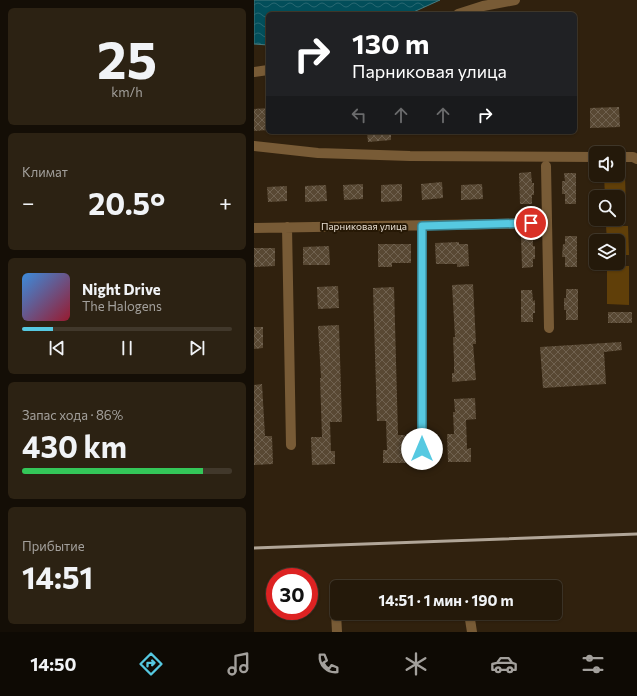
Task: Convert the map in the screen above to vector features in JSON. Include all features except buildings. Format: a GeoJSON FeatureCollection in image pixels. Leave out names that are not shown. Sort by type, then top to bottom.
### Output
{"type":"FeatureCollection","features":[{"type":"Feature","properties":{"kind":"street"},"geometry":{"type":"LineString","coordinates":[[464,12],[483,6],[515,0]]}},
{"type":"Feature","properties":{"kind":"street"},"geometry":{"type":"LineString","coordinates":[[254,72],[266,70]]}},
{"type":"Feature","properties":{"kind":"street"},"geometry":{"type":"LineString","coordinates":[[254,146],[318,152],[410,156],[589,157]]}},
{"type":"Feature","properties":{"kind":"street"},"geometry":{"type":"LineString","coordinates":[[625,157],[633,157],[637,159]]}},
{"type":"Feature","properties":{"kind":"street"},"geometry":{"type":"LineString","coordinates":[[546,166],[549,328]]}},
{"type":"Feature","properties":{"kind":"street","name":"Парниковая улица"},"geometry":{"type":"LineString","coordinates":[[254,228],[422,226],[547,222]]}},
{"type":"Feature","properties":{"kind":"street"},"geometry":{"type":"LineString","coordinates":[[422,226],[422,449]]}},
{"type":"Feature","properties":{"kind":"street"},"geometry":{"type":"LineString","coordinates":[[287,227],[291,444]]}},
{"type":"Feature","properties":{"kind":"street"},"geometry":{"type":"LineString","coordinates":[[336,620],[337,632]]}},
{"type":"Feature","properties":{"kind":"street"},"geometry":{"type":"LineString","coordinates":[[470,620],[472,632]]}},
{"type":"Feature","properties":{"kind":"shaded area"},"geometry":{"type":"Polygon","coordinates":[[[625,174],[626,212],[625,190],[605,190],[604,182],[625,182],[625,174]]]}},
{"type":"Feature","properties":{"kind":"shaded area"},"geometry":{"type":"Polygon","coordinates":[[[606,226],[628,226],[629,255],[625,255],[625,234],[607,234],[606,226]]]}},
{"type":"Feature","properties":{"kind":"shaded area"},"geometry":{"type":"Polygon","coordinates":[[[625,266],[629,266],[629,305],[607,304],[607,270],[625,270],[625,266]]]}},
{"type":"Feature","properties":{"kind":"water"},"geometry":{"type":"Polygon","coordinates":[[[254,0],[440,0],[413,12],[266,12],[266,45],[254,44],[254,0]]]}},
{"type":"Feature","properties":{"kind":"railway"},"geometry":{"type":"LineString","coordinates":[[254,548],[637,534]]}},
{"type":"Feature","properties":{"kind":"route"},"geometry":{"type":"LineString","coordinates":[[422,449],[422,226],[531,223]]}}]}
